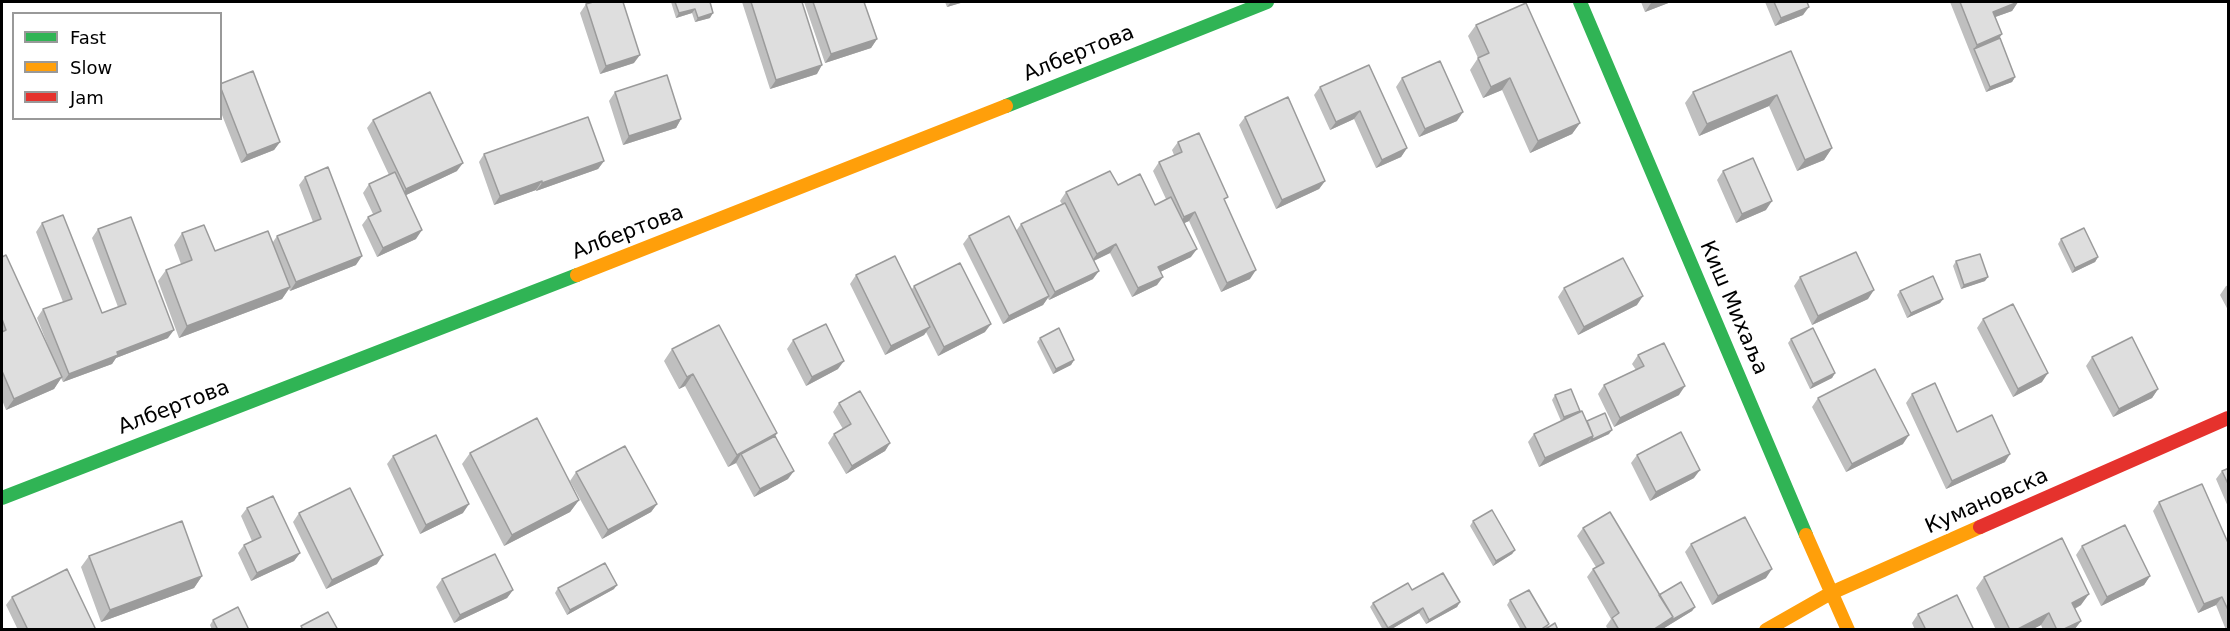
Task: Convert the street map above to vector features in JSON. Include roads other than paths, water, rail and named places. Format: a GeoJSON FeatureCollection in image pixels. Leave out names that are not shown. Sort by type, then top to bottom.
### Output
{"type":"FeatureCollection","features":[{"type":"Feature","properties":{"kind":"street","name":"Албертова"},"geometry":{"type":"LineString","coordinates":[[2,498],[770,200],[1267,2]]}},
{"type":"Feature","properties":{"kind":"street","name":"Киш Михаља"},"geometry":{"type":"LineString","coordinates":[[1580,2],[1848,630]]}},
{"type":"Feature","properties":{"kind":"street","name":"Кумановска"},"geometry":{"type":"LineString","coordinates":[[1766,630],[1831,593],[2229,418]]}}]}
